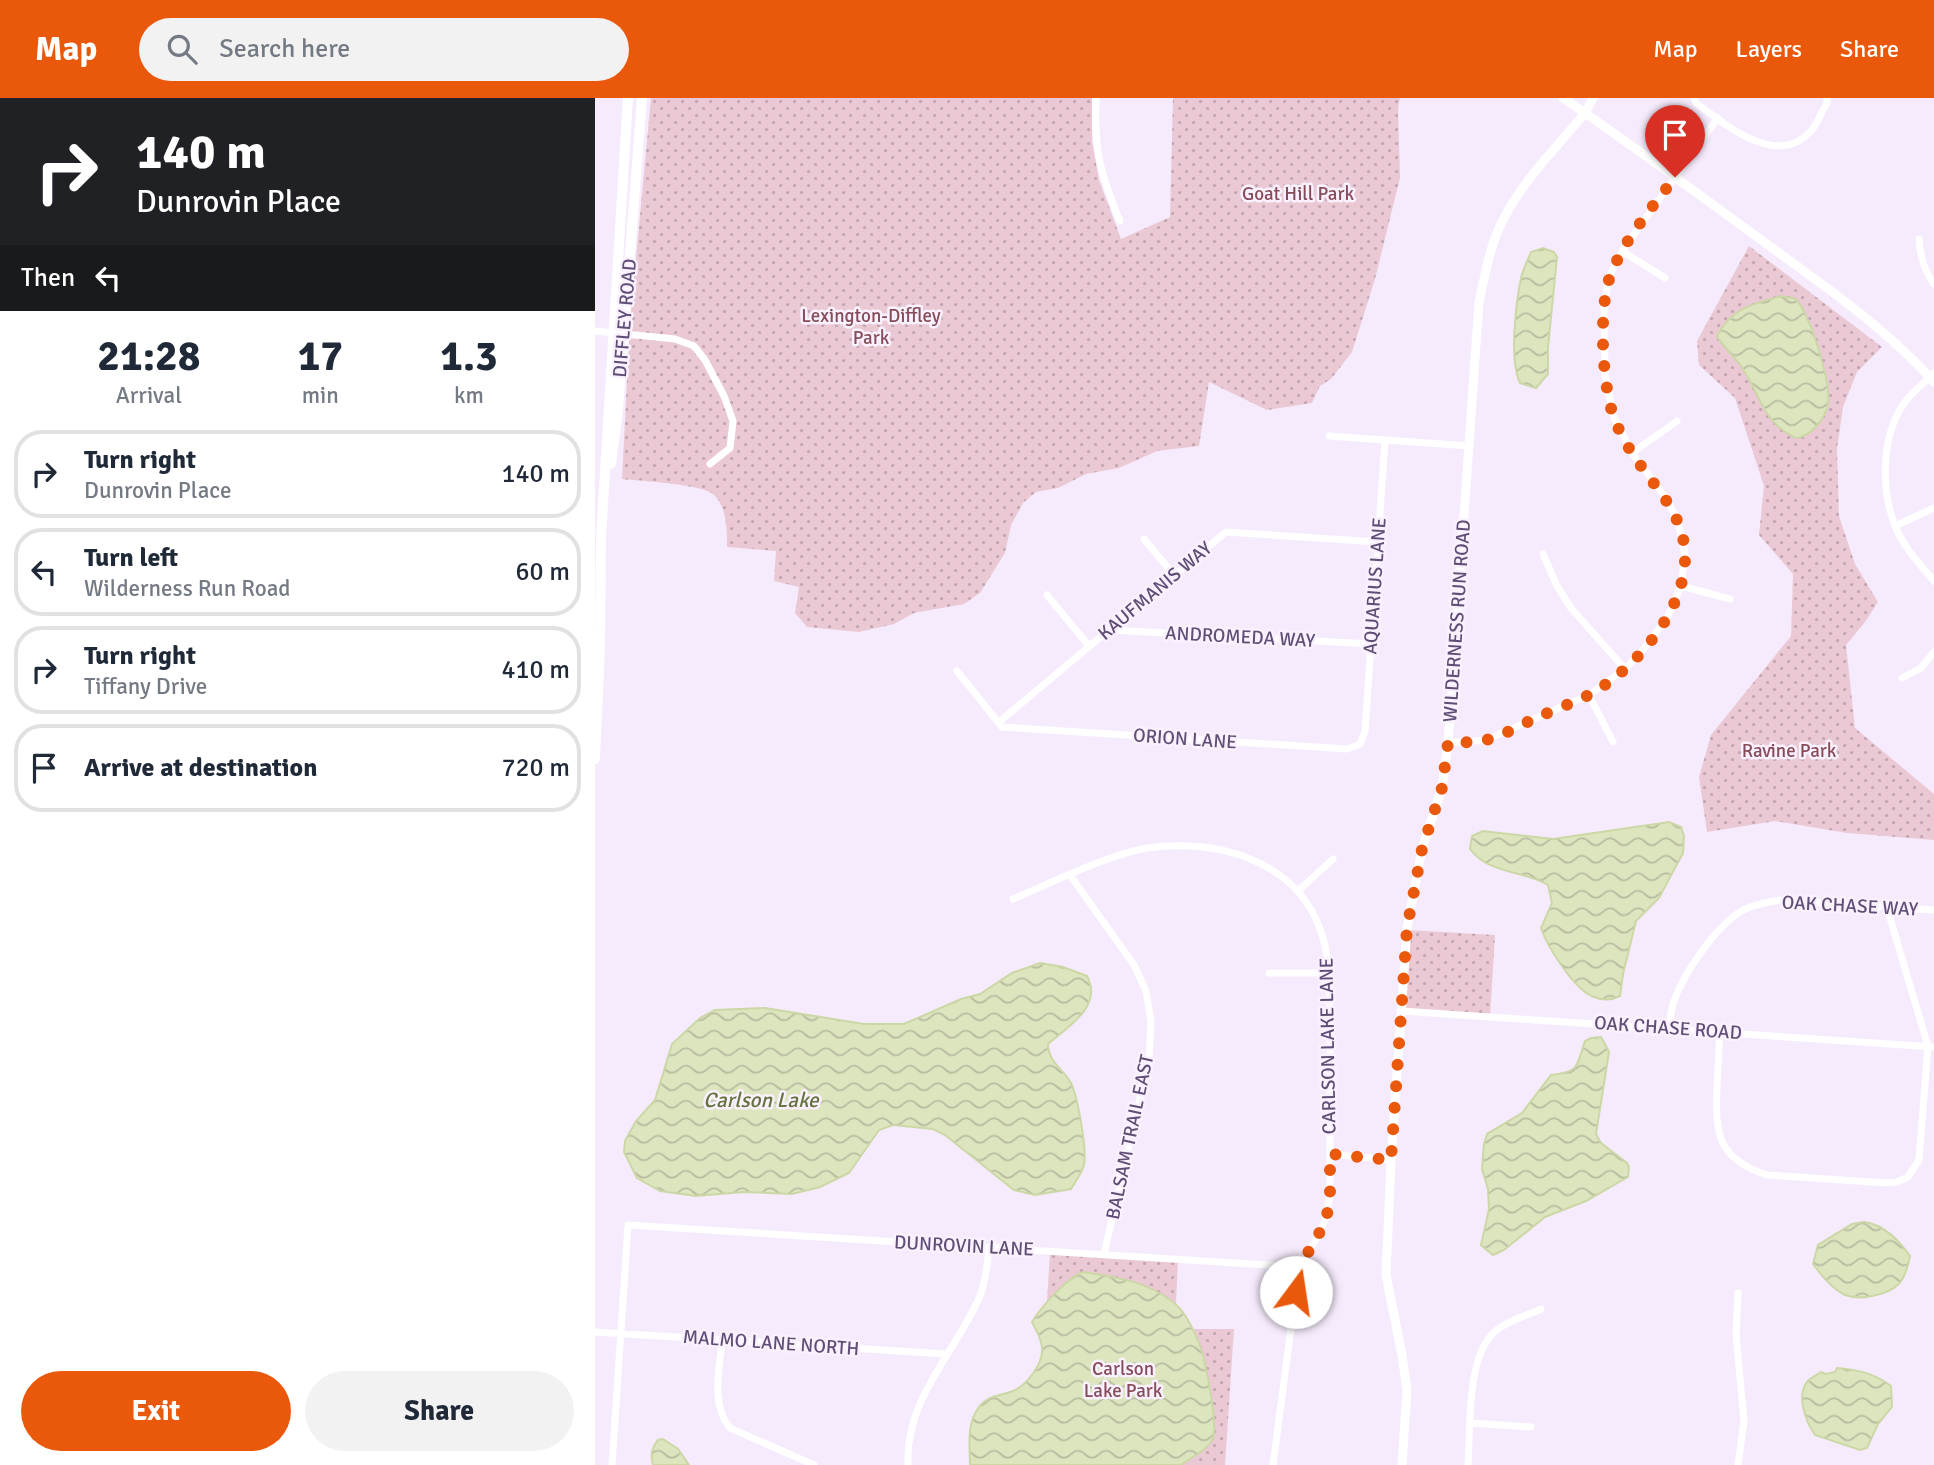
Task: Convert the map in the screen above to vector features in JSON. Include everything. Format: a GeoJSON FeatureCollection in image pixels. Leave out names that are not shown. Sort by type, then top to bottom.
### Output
{"type":"FeatureCollection","features":[{"type":"Feature","properties":{"kind":"main road","name":"DIFFLEY ROAD"},"geometry":{"type":"LineString","coordinates":[[595,760],[601,537],[628,98]]}},
{"type":"Feature","properties":{"kind":"main road","name":"DIFFLEY ROAD"},"geometry":{"type":"LineString","coordinates":[[601,537],[618,409],[642,98]]}},
{"type":"Feature","properties":{"kind":"street"},"geometry":{"type":"LineString","coordinates":[[1096,98],[1097,157],[1104,183],[1120,221]]}},
{"type":"Feature","properties":{"kind":"street"},"geometry":{"type":"LineString","coordinates":[[1563,98],[1872,321],[1932,377],[1902,405],[1888,436],[1885,457],[1887,490],[1895,526],[1908,551],[1934,581]]}},
{"type":"Feature","properties":{"kind":"street","name":"WILDERNESS RUN ROAD"},"geometry":{"type":"LineString","coordinates":[[1402,1465],[1405,1374],[1386,1275],[1391,1160],[1407,928],[1412,891],[1422,849],[1442,788],[1448,743],[1479,302],[1490,252],[1500,225],[1517,195],[1585,113],[1593,98]]}},
{"type":"Feature","properties":{"kind":"street"},"geometry":{"type":"LineString","coordinates":[[1694,98],[1696,103],[1752,142],[1781,145],[1796,141],[1811,131],[1827,98]]}},
{"type":"Feature","properties":{"kind":"street"},"geometry":{"type":"LineString","coordinates":[[1448,743],[1486,740],[1589,695],[1625,669],[1643,650],[1667,618],[1681,586],[1685,554],[1678,521],[1667,498],[1632,453],[1613,415],[1605,374],[1604,303],[1610,275],[1622,251],[1718,118]]}},
{"type":"Feature","properties":{"kind":"street"},"geometry":{"type":"LineString","coordinates":[[1919,239],[1919,250],[1928,276],[1934,284]]}},
{"type":"Feature","properties":{"kind":"street"},"geometry":{"type":"LineString","coordinates":[[1622,251],[1665,278]]}},
{"type":"Feature","properties":{"kind":"street"},"geometry":{"type":"LineString","coordinates":[[595,331],[675,339],[694,346],[705,360],[724,396],[733,421],[730,448],[710,464]]}},
{"type":"Feature","properties":{"kind":"street"},"geometry":{"type":"LineString","coordinates":[[1632,453],[1677,421]]}},
{"type":"Feature","properties":{"kind":"street"},"geometry":{"type":"LineString","coordinates":[[1329,436],[1469,446]]}},
{"type":"Feature","properties":{"kind":"street","name":"AQUARIUS LANE"},"geometry":{"type":"LineString","coordinates":[[1365,731],[1385,440]]}},
{"type":"Feature","properties":{"kind":"street"},"geometry":{"type":"LineString","coordinates":[[1895,526],[1934,508]]}},
{"type":"Feature","properties":{"kind":"street","name":"KAUFMANIS WAY"},"geometry":{"type":"LineString","coordinates":[[999,722],[1226,531],[1378,542]]}},
{"type":"Feature","properties":{"kind":"street"},"geometry":{"type":"LineString","coordinates":[[1144,539],[1174,575]]}},
{"type":"Feature","properties":{"kind":"street"},"geometry":{"type":"LineString","coordinates":[[1543,554],[1557,586],[1571,608],[1625,669]]}},
{"type":"Feature","properties":{"kind":"street"},"geometry":{"type":"LineString","coordinates":[[1681,586],[1730,599]]}},
{"type":"Feature","properties":{"kind":"street"},"geometry":{"type":"LineString","coordinates":[[1047,595],[1089,646]]}},
{"type":"Feature","properties":{"kind":"street","name":"ANDROMEDA WAY"},"geometry":{"type":"LineString","coordinates":[[1108,630],[1371,644]]}},
{"type":"Feature","properties":{"kind":"street"},"geometry":{"type":"LineString","coordinates":[[1902,678],[1920,668],[1934,652]]}},
{"type":"Feature","properties":{"kind":"street"},"geometry":{"type":"LineString","coordinates":[[957,671],[999,722]]}},
{"type":"Feature","properties":{"kind":"street"},"geometry":{"type":"LineString","coordinates":[[1589,695],[1613,742]]}},
{"type":"Feature","properties":{"kind":"street","name":"ORION LANE"},"geometry":{"type":"LineString","coordinates":[[999,722],[1003,727],[1347,749],[1360,744],[1365,731]]}},
{"type":"Feature","properties":{"kind":"street","name":"CARLSON LAKE LANE"},"geometry":{"type":"LineString","coordinates":[[1013,899],[1124,854],[1146,848],[1170,846],[1235,852],[1258,860],[1277,872],[1298,891],[1311,908],[1320,928],[1329,973],[1330,1194],[1327,1215],[1299,1267],[1273,1465]]}},
{"type":"Feature","properties":{"kind":"street"},"geometry":{"type":"LineString","coordinates":[[1298,891],[1333,859]]}},
{"type":"Feature","properties":{"kind":"street","name":"BALSAM TRAIL EAST"},"geometry":{"type":"LineString","coordinates":[[1070,875],[1134,965],[1146,991],[1151,1021],[1149,1059],[1104,1254]]}},
{"type":"Feature","properties":{"kind":"street","name":"OAK CHASE WAY"},"geometry":{"type":"LineString","coordinates":[[1669,1028],[1672,1004],[1681,983],[1718,931],[1742,911],[1761,903],[1780,900],[1934,910]]}},
{"type":"Feature","properties":{"kind":"street"},"geometry":{"type":"LineString","coordinates":[[1720,1031],[1715,1121],[1722,1143],[1736,1160],[1749,1169],[1767,1175],[1887,1183],[1908,1177],[1919,1160],[1931,1046],[1887,908]]}},
{"type":"Feature","properties":{"kind":"street"},"geometry":{"type":"LineString","coordinates":[[1269,973],[1329,973]]}},
{"type":"Feature","properties":{"kind":"street","name":"OAK CHASE ROAD"},"geometry":{"type":"LineString","coordinates":[[1402,1011],[1931,1046]]}},
{"type":"Feature","properties":{"kind":"street"},"geometry":{"type":"LineString","coordinates":[[1330,1154],[1391,1160]]}},
{"type":"Feature","properties":{"kind":"street","name":"DUNROVIN LANE"},"geometry":{"type":"LineString","coordinates":[[621,1333],[628,1225],[1299,1267]]}},
{"type":"Feature","properties":{"kind":"street"},"geometry":{"type":"LineString","coordinates":[[908,1465],[907,1452],[912,1421],[924,1392],[980,1296],[987,1272],[989,1248]]}},
{"type":"Feature","properties":{"kind":"street"},"geometry":{"type":"LineString","coordinates":[[1738,1293],[1736,1335],[1745,1421],[1738,1465]]}},
{"type":"Feature","properties":{"kind":"street"},"geometry":{"type":"LineString","coordinates":[[1468,1465],[1475,1364],[1483,1344],[1499,1327],[1541,1309]]}},
{"type":"Feature","properties":{"kind":"street","name":"MALMO LANE NORTH"},"geometry":{"type":"LineString","coordinates":[[595,1332],[946,1354]]}},
{"type":"Feature","properties":{"kind":"street"},"geometry":{"type":"LineString","coordinates":[[611,1465],[621,1333]]}},
{"type":"Feature","properties":{"kind":"street"},"geometry":{"type":"LineString","coordinates":[[722,1340],[718,1405],[721,1418],[730,1428],[814,1465]]}},
{"type":"Feature","properties":{"kind":"street"},"geometry":{"type":"LineString","coordinates":[[1471,1423],[1531,1427]]}},
{"type":"Feature","properties":{"kind":"green space","name":"Lexington-Diffley Park"},"geometry":{"type":"Polygon","coordinates":[[[651,98],[1092,98],[1092,141],[1099,180],[1121,239],[1170,217],[1173,98],[1400,98],[1400,178],[1375,279],[1352,352],[1331,379],[1320,386],[1312,403],[1267,410],[1209,382],[1199,446],[1157,451],[1119,468],[1086,474],[1058,488],[1036,492],[1023,503],[1011,525],[1005,553],[980,593],[964,604],[914,613],[894,624],[859,632],[807,627],[795,613],[799,587],[774,581],[776,551],[727,547],[724,513],[714,495],[698,488],[622,479],[630,322],[651,98]]]}},
{"type":"Feature","properties":{"kind":"green space","name":"Ravine Park"},"geometry":{"type":"Polygon","coordinates":[[[1749,246],[1882,347],[1857,372],[1843,407],[1837,449],[1839,516],[1855,564],[1878,602],[1846,645],[1855,728],[1934,794],[1934,840],[1847,833],[1775,821],[1707,832],[1699,777],[1711,735],[1791,636],[1793,574],[1759,535],[1764,486],[1735,398],[1699,365],[1697,341],[1749,246]]]}},
{"type":"Feature","properties":{"kind":"green space"},"geometry":{"type":"Polygon","coordinates":[[[1407,930],[1495,935],[1490,1017],[1402,1011],[1407,930]]]}},
{"type":"Feature","properties":{"kind":"green space","name":"Carlson Lake Park"},"geometry":{"type":"Polygon","coordinates":[[[1050,1251],[1178,1259],[1176,1304],[1183,1311],[1192,1329],[1234,1329],[1225,1465],[970,1465],[970,1428],[979,1407],[991,1398],[1018,1388],[1029,1379],[1040,1360],[1041,1344],[1032,1322],[1047,1303],[1050,1251]]]}},
{"type":"Feature","properties":{"kind":"water"},"geometry":{"type":"Polygon","coordinates":[[[1543,248],[1554,252],[1557,257],[1548,374],[1536,388],[1520,383],[1515,360],[1515,331],[1523,271],[1531,252],[1543,248]]]}},
{"type":"Feature","properties":{"kind":"water"},"geometry":{"type":"Polygon","coordinates":[[[1781,296],[1796,299],[1808,320],[1823,366],[1828,394],[1828,404],[1821,421],[1812,431],[1796,438],[1785,432],[1769,416],[1741,366],[1717,336],[1729,319],[1744,308],[1781,296]]]}},
{"type":"Feature","properties":{"kind":"water"},"geometry":{"type":"Polygon","coordinates":[[[1669,822],[1681,827],[1684,836],[1683,853],[1659,898],[1636,921],[1620,996],[1610,999],[1601,999],[1587,993],[1563,967],[1549,946],[1541,928],[1552,903],[1548,885],[1486,863],[1470,849],[1472,836],[1483,831],[1553,839],[1669,822]]]}},
{"type":"Feature","properties":{"kind":"water","name":"Carlson Lake"},"geometry":{"type":"Polygon","coordinates":[[[1040,963],[1063,967],[1087,976],[1091,987],[1091,997],[1081,1015],[1048,1044],[1051,1056],[1072,1085],[1081,1125],[1084,1165],[1071,1189],[1035,1195],[1014,1190],[945,1135],[933,1129],[893,1125],[879,1130],[849,1173],[820,1187],[792,1194],[743,1192],[696,1196],[660,1191],[637,1178],[624,1152],[625,1141],[636,1121],[655,1100],[672,1044],[700,1018],[715,1010],[765,1008],[864,1024],[904,1024],[961,999],[980,994],[1012,973],[1040,963]]]}},
{"type":"Feature","properties":{"kind":"water"},"geometry":{"type":"Polygon","coordinates":[[[1601,1037],[1609,1052],[1596,1134],[1601,1143],[1627,1163],[1628,1177],[1586,1201],[1545,1217],[1504,1250],[1493,1255],[1481,1245],[1489,1209],[1488,1189],[1482,1169],[1487,1134],[1522,1113],[1551,1075],[1576,1067],[1585,1041],[1601,1037]]]}},
{"type":"Feature","properties":{"kind":"water"},"geometry":{"type":"Polygon","coordinates":[[[1864,1222],[1884,1230],[1896,1239],[1910,1256],[1903,1279],[1894,1288],[1869,1297],[1852,1297],[1836,1289],[1813,1264],[1818,1245],[1852,1224],[1864,1222]]]}},
{"type":"Feature","properties":{"kind":"water","name":"Carlson Lake Park"},"geometry":{"type":"Polygon","coordinates":[[[1083,1272],[1119,1278],[1152,1289],[1181,1310],[1202,1351],[1214,1419],[1211,1442],[1181,1465],[970,1465],[972,1421],[979,1407],[986,1400],[1013,1391],[1029,1379],[1042,1353],[1032,1322],[1055,1294],[1083,1272]]]}},
{"type":"Feature","properties":{"kind":"water"},"geometry":{"type":"Polygon","coordinates":[[[1837,1368],[1865,1373],[1891,1386],[1892,1407],[1878,1424],[1867,1448],[1860,1450],[1815,1435],[1808,1423],[1802,1401],[1807,1382],[1821,1372],[1835,1372],[1837,1368]]]}},
{"type":"Feature","properties":{"kind":"water"},"geometry":{"type":"Polygon","coordinates":[[[663,1439],[678,1449],[689,1465],[653,1465],[653,1448],[658,1440],[663,1439]]]}},
{"type":"Feature","properties":{"kind":"route"},"geometry":{"type":"LineString","coordinates":[[1296,1292],[1299,1267],[1327,1215],[1330,1154],[1391,1160],[1407,928],[1412,891],[1422,849],[1442,788],[1448,743],[1486,740],[1589,695],[1625,669],[1643,650],[1667,618],[1681,586],[1685,554],[1678,521],[1667,498],[1632,453],[1613,415],[1605,374],[1604,326],[1604,303],[1610,275],[1622,251],[1675,177]]}},
{"type":"Feature","properties":{"kind":"park label","name":"Goat Hill Park"},"geometry":{"type":"Point","coordinates":[1298,194]}}]}
